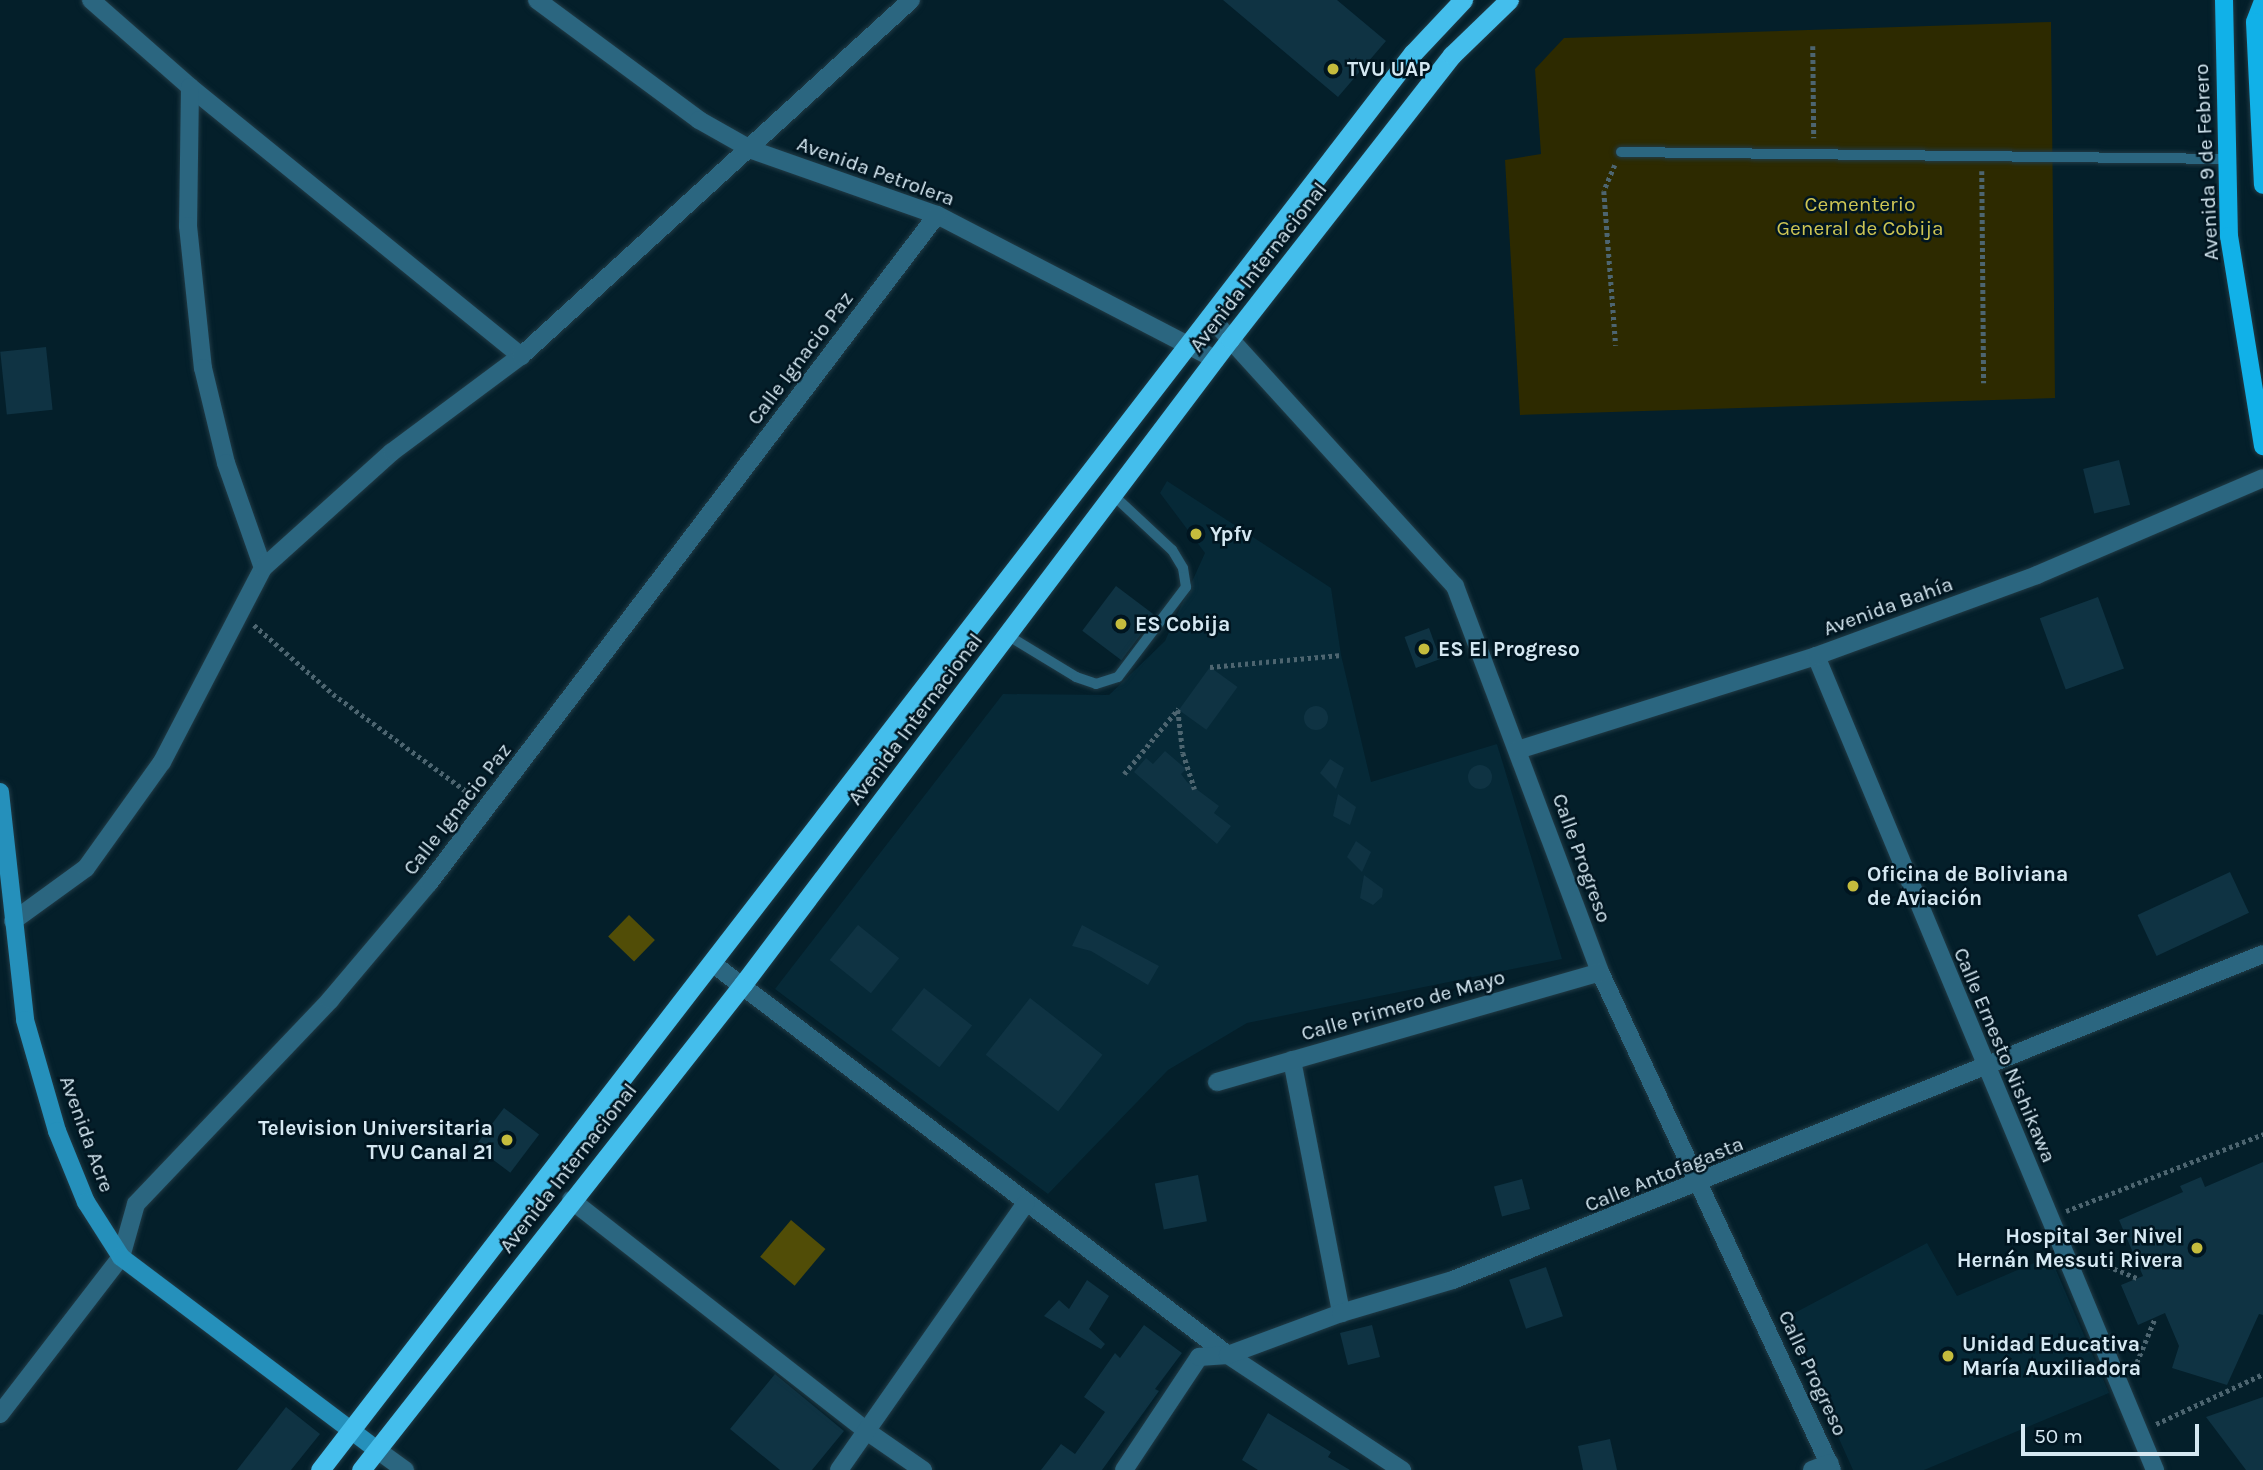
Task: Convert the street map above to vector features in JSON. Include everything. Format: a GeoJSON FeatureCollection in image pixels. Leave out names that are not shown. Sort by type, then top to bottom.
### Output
{"type":"FeatureCollection","features":[{"type":"Feature","properties":{"kind":"highway","name":"Avenida Internacional"},"geometry":{"type":"LineString","coordinates":[[320,1470],[1413,53],[1463,0]]}},
{"type":"Feature","properties":{"kind":"highway","name":"Avenida Internacional"},"geometry":{"type":"LineString","coordinates":[[361,1470],[743,984],[1230,339],[1452,55],[1509,0]]}},
{"type":"Feature","properties":{"kind":"main road","name":"Avenida 9 de Febrero"},"geometry":{"type":"LineString","coordinates":[[2224,0],[2229,236],[2263,446]]}},
{"type":"Feature","properties":{"kind":"main road"},"geometry":{"type":"LineString","coordinates":[[2263,1],[2255,22],[2263,185]]}},
{"type":"Feature","properties":{"kind":"main road","name":"Avenida Acre"},"geometry":{"type":"LineString","coordinates":[[0,792],[25,1020],[57,1131],[86,1202],[121,1257],[376,1449]]}},
{"type":"Feature","properties":{"kind":"street"},"geometry":{"type":"LineString","coordinates":[[90,0],[190,87],[522,356]]}},
{"type":"Feature","properties":{"kind":"street","name":"Avenida Petrolera"},"geometry":{"type":"LineString","coordinates":[[537,0],[699,120],[752,150],[937,215],[1215,359]]}},
{"type":"Feature","properties":{"kind":"street"},"geometry":{"type":"LineString","coordinates":[[13,921],[86,868],[162,762],[243,614],[263,568],[392,452],[522,356],[752,150],[911,0]]}},
{"type":"Feature","properties":{"kind":"street"},"geometry":{"type":"LineString","coordinates":[[190,87],[188,226],[203,368],[226,464],[263,568]]}},
{"type":"Feature","properties":{"kind":"street","name":"Calle Ignacio Paz"},"geometry":{"type":"LineString","coordinates":[[0,1414],[121,1257],[136,1204],[330,1000],[487,808],[937,215]]}},
{"type":"Feature","properties":{"kind":"street","name":"Calle Progreso"},"geometry":{"type":"LineString","coordinates":[[1210,317],[1455,586],[1600,972],[1831,1467]]}},
{"type":"Feature","properties":{"kind":"street","name":"Avenida Bahía"},"geometry":{"type":"LineString","coordinates":[[1518,750],[1815,656],[2038,575],[2263,478]]}},
{"type":"Feature","properties":{"kind":"street","name":"Calle Ernesto Nishikawa"},"geometry":{"type":"LineString","coordinates":[[1815,656],[1985,1069],[2155,1470]]}},
{"type":"Feature","properties":{"kind":"street","name":"Calle Antofagasta"},"geometry":{"type":"LineString","coordinates":[[1124,1470],[1199,1357],[1228,1355],[1341,1314],[1453,1280],[1700,1185],[2263,954]]}},
{"type":"Feature","properties":{"kind":"street"},"geometry":{"type":"LineString","coordinates":[[712,963],[1228,1355],[1402,1470]]}},
{"type":"Feature","properties":{"kind":"street","name":"Calle Primero de Mayo"},"geometry":{"type":"LineString","coordinates":[[1217,1082],[1600,972]]}},
{"type":"Feature","properties":{"kind":"street"},"geometry":{"type":"LineString","coordinates":[[1292,1060],[1341,1314]]}},
{"type":"Feature","properties":{"kind":"street"},"geometry":{"type":"LineString","coordinates":[[571,1200],[868,1433],[923,1470]]}},
{"type":"Feature","properties":{"kind":"street"},"geometry":{"type":"LineString","coordinates":[[839,1470],[868,1433],[1026,1203]]}},
{"type":"Feature","properties":{"kind":"street","name":"Avenida Acre"},"geometry":{"type":"LineString","coordinates":[[376,1449],[405,1470]]}},
{"type":"Feature","properties":{"kind":"street"},"geometry":{"type":"LineString","coordinates":[[1812,1470],[1831,1467]]}},
{"type":"Feature","properties":{"kind":"lane"},"geometry":{"type":"LineString","coordinates":[[1621,152],[1982,153],[2227,159]]}},
{"type":"Feature","properties":{"kind":"lane"},"geometry":{"type":"LineString","coordinates":[[1007,635],[1076,677],[1096,684],[1118,677],[1141,647],[1186,587],[1183,568],[1172,550],[1113,495]]}},
{"type":"Feature","properties":{"kind":"path"},"geometry":{"type":"LineString","coordinates":[[1813,46],[1814,153]]}},
{"type":"Feature","properties":{"kind":"path"},"geometry":{"type":"LineString","coordinates":[[1616,346],[1604,191],[1621,152]]}},
{"type":"Feature","properties":{"kind":"path"},"geometry":{"type":"LineString","coordinates":[[1982,153],[1984,383]]}},
{"type":"Feature","properties":{"kind":"path"},"geometry":{"type":"LineString","coordinates":[[243,614],[333,694],[487,808]]}},
{"type":"Feature","properties":{"kind":"path"},"geometry":{"type":"LineString","coordinates":[[1210,667],[1341,655]]}},
{"type":"Feature","properties":{"kind":"path"},"geometry":{"type":"LineString","coordinates":[[1124,774],[1178,709],[1183,753],[1195,789]]}},
{"type":"Feature","properties":{"kind":"path"},"geometry":{"type":"LineString","coordinates":[[2049,1218],[2263,1134]]}},
{"type":"Feature","properties":{"kind":"path"},"geometry":{"type":"LineString","coordinates":[[2061,1247],[2137,1278]]}},
{"type":"Feature","properties":{"kind":"path"},"geometry":{"type":"LineString","coordinates":[[2123,1395],[2155,1318]]}},
{"type":"Feature","properties":{"kind":"path"},"geometry":{"type":"LineString","coordinates":[[2139,1432],[2263,1374]]}},
{"type":"Feature","properties":{"kind":"shaded area"},"geometry":{"type":"Polygon","coordinates":[[[1167,481],[1331,588],[1341,655],[1371,782],[1497,744],[1562,959],[1247,1023],[1168,1070],[1048,1194],[775,989],[1003,694],[1109,695],[1165,641],[1205,553],[1160,493],[1167,481]]]}},
{"type":"Feature","properties":{"kind":"shaded area"},"geometry":{"type":"Polygon","coordinates":[[[629,915],[655,940],[634,962],[608,937],[629,915]]]}},
{"type":"Feature","properties":{"kind":"shaded area"},"geometry":{"type":"Polygon","coordinates":[[[791,1220],[825,1249],[795,1286],[760,1257],[791,1220]]]}},
{"type":"Feature","properties":{"kind":"shaded area","name":"Unidad Educativa María Auxiliadora"},"geometry":{"type":"Polygon","coordinates":[[[1927,1243],[1957,1296],[2050,1256],[2109,1393],[1924,1470],[1853,1470],[1785,1318],[1927,1243]]]}},
{"type":"Feature","properties":{"kind":"green space","name":"Cementerio General de Cobija"},"geometry":{"type":"Polygon","coordinates":[[[2051,22],[2055,398],[1520,415],[1505,160],[1541,154],[1535,69],[1564,38],[2051,22]]]}},
{"type":"Feature","properties":{"kind":"building","name":"TVU UAP"},"geometry":{"type":"Polygon","coordinates":[[[1223,0],[1337,0],[1386,41],[1338,97],[1223,0]]]}},
{"type":"Feature","properties":{"kind":"building"},"geometry":{"type":"Polygon","coordinates":[[[46,347],[53,410],[7,414],[0,352],[46,347]]]}},
{"type":"Feature","properties":{"kind":"building"},"geometry":{"type":"Polygon","coordinates":[[[2119,460],[2130,505],[2094,514],[2083,469],[2119,460]]]}},
{"type":"Feature","properties":{"kind":"building","name":"ES Cobija"},"geometry":{"type":"Polygon","coordinates":[[[1116,586],[1155,615],[1121,660],[1082,631],[1116,586]]]}},
{"type":"Feature","properties":{"kind":"building"},"geometry":{"type":"Polygon","coordinates":[[[2098,597],[2124,668],[2066,690],[2040,618],[2098,597]]]}},
{"type":"Feature","properties":{"kind":"building"},"geometry":{"type":"Polygon","coordinates":[[[1429,628],[1440,659],[1416,668],[1405,637],[1429,628]]]}},
{"type":"Feature","properties":{"kind":"building"},"geometry":{"type":"Polygon","coordinates":[[[1210,667],[1238,687],[1206,730],[1179,710],[1210,667]]]}},
{"type":"Feature","properties":{"kind":"building"},"geometry":{"type":"Polygon","coordinates":[[[1316,706],[1325,709],[1328,718],[1325,727],[1316,730],[1307,727],[1304,718],[1307,709],[1316,706]]]}},
{"type":"Feature","properties":{"kind":"building"},"geometry":{"type":"Polygon","coordinates":[[[1165,751],[1186,769],[1181,774],[1187,782],[1219,806],[1214,813],[1231,826],[1217,844],[1134,772],[1146,758],[1153,764],[1165,751]]]}},
{"type":"Feature","properties":{"kind":"building"},"geometry":{"type":"Polygon","coordinates":[[[1330,759],[1344,768],[1336,789],[1320,773],[1330,759]]]}},
{"type":"Feature","properties":{"kind":"building"},"geometry":{"type":"Polygon","coordinates":[[[1480,765],[1489,768],[1492,777],[1489,786],[1480,789],[1471,786],[1468,777],[1471,768],[1480,765]]]}},
{"type":"Feature","properties":{"kind":"building"},"geometry":{"type":"Polygon","coordinates":[[[1338,794],[1356,807],[1350,825],[1333,816],[1338,794]]]}},
{"type":"Feature","properties":{"kind":"building"},"geometry":{"type":"Polygon","coordinates":[[[1356,841],[1371,852],[1362,872],[1347,857],[1356,841]]]}},
{"type":"Feature","properties":{"kind":"building"},"geometry":{"type":"Polygon","coordinates":[[[2230,872],[2249,913],[2157,956],[2138,915],[2230,872]]]}},
{"type":"Feature","properties":{"kind":"building"},"geometry":{"type":"Polygon","coordinates":[[[1364,875],[1383,889],[1382,897],[1373,905],[1360,898],[1364,875]]]}},
{"type":"Feature","properties":{"kind":"building"},"geometry":{"type":"Polygon","coordinates":[[[858,925],[899,958],[871,993],[830,960],[858,925]]]}},
{"type":"Feature","properties":{"kind":"building"},"geometry":{"type":"Polygon","coordinates":[[[1082,925],[1159,966],[1148,985],[1091,951],[1072,946],[1082,925]]]}},
{"type":"Feature","properties":{"kind":"building"},"geometry":{"type":"Polygon","coordinates":[[[924,988],[972,1026],[939,1067],[891,1030],[924,988]]]}},
{"type":"Feature","properties":{"kind":"building"},"geometry":{"type":"Polygon","coordinates":[[[1030,998],[1102,1055],[1058,1111],[986,1055],[1030,998]]]}},
{"type":"Feature","properties":{"kind":"building","name":"Television Universitaria TVU Canal 21"},"geometry":{"type":"Polygon","coordinates":[[[504,1108],[539,1134],[510,1173],[475,1146],[504,1108]]]}},
{"type":"Feature","properties":{"kind":"building","name":"Hospital 3er Nivel Hernán Messuti Rivera"},"geometry":{"type":"Polygon","coordinates":[[[2263,1162],[2263,1315],[2259,1314],[2227,1385],[2172,1368],[2179,1346],[2165,1313],[2138,1325],[2121,1285],[2143,1276],[2119,1220],[2183,1192],[2180,1186],[2201,1177],[2205,1187],[2263,1162]]]}},
{"type":"Feature","properties":{"kind":"building"},"geometry":{"type":"Polygon","coordinates":[[[1198,1175],[1207,1221],[1164,1230],[1155,1183],[1198,1175]]]}},
{"type":"Feature","properties":{"kind":"building"},"geometry":{"type":"Polygon","coordinates":[[[1522,1179],[1530,1209],[1502,1216],[1494,1187],[1522,1179]]]}},
{"type":"Feature","properties":{"kind":"building"},"geometry":{"type":"Polygon","coordinates":[[[1546,1267],[1563,1316],[1526,1329],[1509,1280],[1546,1267]]]}},
{"type":"Feature","properties":{"kind":"building"},"geometry":{"type":"Polygon","coordinates":[[[1087,1280],[1109,1296],[1089,1329],[1105,1344],[1101,1349],[1044,1316],[1059,1300],[1069,1309],[1087,1280]]]}},
{"type":"Feature","properties":{"kind":"building"},"geometry":{"type":"Polygon","coordinates":[[[1144,1325],[1182,1353],[1155,1389],[1159,1391],[1102,1470],[1041,1470],[1061,1444],[1075,1454],[1105,1412],[1084,1397],[1115,1353],[1120,1358],[1144,1325]]]}},
{"type":"Feature","properties":{"kind":"building"},"geometry":{"type":"Polygon","coordinates":[[[1372,1325],[1380,1357],[1348,1365],[1340,1333],[1372,1325]]]}},
{"type":"Feature","properties":{"kind":"building"},"geometry":{"type":"Polygon","coordinates":[[[775,1374],[844,1431],[812,1470],[780,1470],[730,1429],[775,1374]]]}},
{"type":"Feature","properties":{"kind":"building"},"geometry":{"type":"Polygon","coordinates":[[[2263,1397],[2263,1470],[2246,1470],[2206,1417],[2263,1397]]]}},
{"type":"Feature","properties":{"kind":"building"},"geometry":{"type":"Polygon","coordinates":[[[286,1407],[320,1434],[291,1470],[237,1470],[286,1407]]]}},
{"type":"Feature","properties":{"kind":"building"},"geometry":{"type":"Polygon","coordinates":[[[1268,1413],[1331,1452],[1328,1457],[1350,1470],[1258,1470],[1242,1460],[1268,1413]]]}},
{"type":"Feature","properties":{"kind":"building"},"geometry":{"type":"Polygon","coordinates":[[[1610,1439],[1617,1470],[1583,1470],[1578,1446],[1610,1439]]]}},
{"type":"Feature","properties":{"kind":"place","name":"TVU UAP"},"geometry":{"type":"Point","coordinates":[1333,69]}},
{"type":"Feature","properties":{"kind":"place","name":"Ypfv"},"geometry":{"type":"Point","coordinates":[1196,534]}},
{"type":"Feature","properties":{"kind":"place","name":"ES Cobija"},"geometry":{"type":"Point","coordinates":[1121,624]}},
{"type":"Feature","properties":{"kind":"place","name":"ES El Progreso"},"geometry":{"type":"Point","coordinates":[1424,649]}},
{"type":"Feature","properties":{"kind":"place","name":"Oficina de Boliviana de Aviación"},"geometry":{"type":"Point","coordinates":[1853,886]}},
{"type":"Feature","properties":{"kind":"place","name":"Television Universitaria TVU Canal 21"},"geometry":{"type":"Point","coordinates":[507,1140]}},
{"type":"Feature","properties":{"kind":"place","name":"Hospital 3er Nivel Hernán Messuti Rivera"},"geometry":{"type":"Point","coordinates":[2197,1248]}},
{"type":"Feature","properties":{"kind":"place","name":"Unidad Educativa María Auxiliadora"},"geometry":{"type":"Point","coordinates":[1948,1356]}}]}
